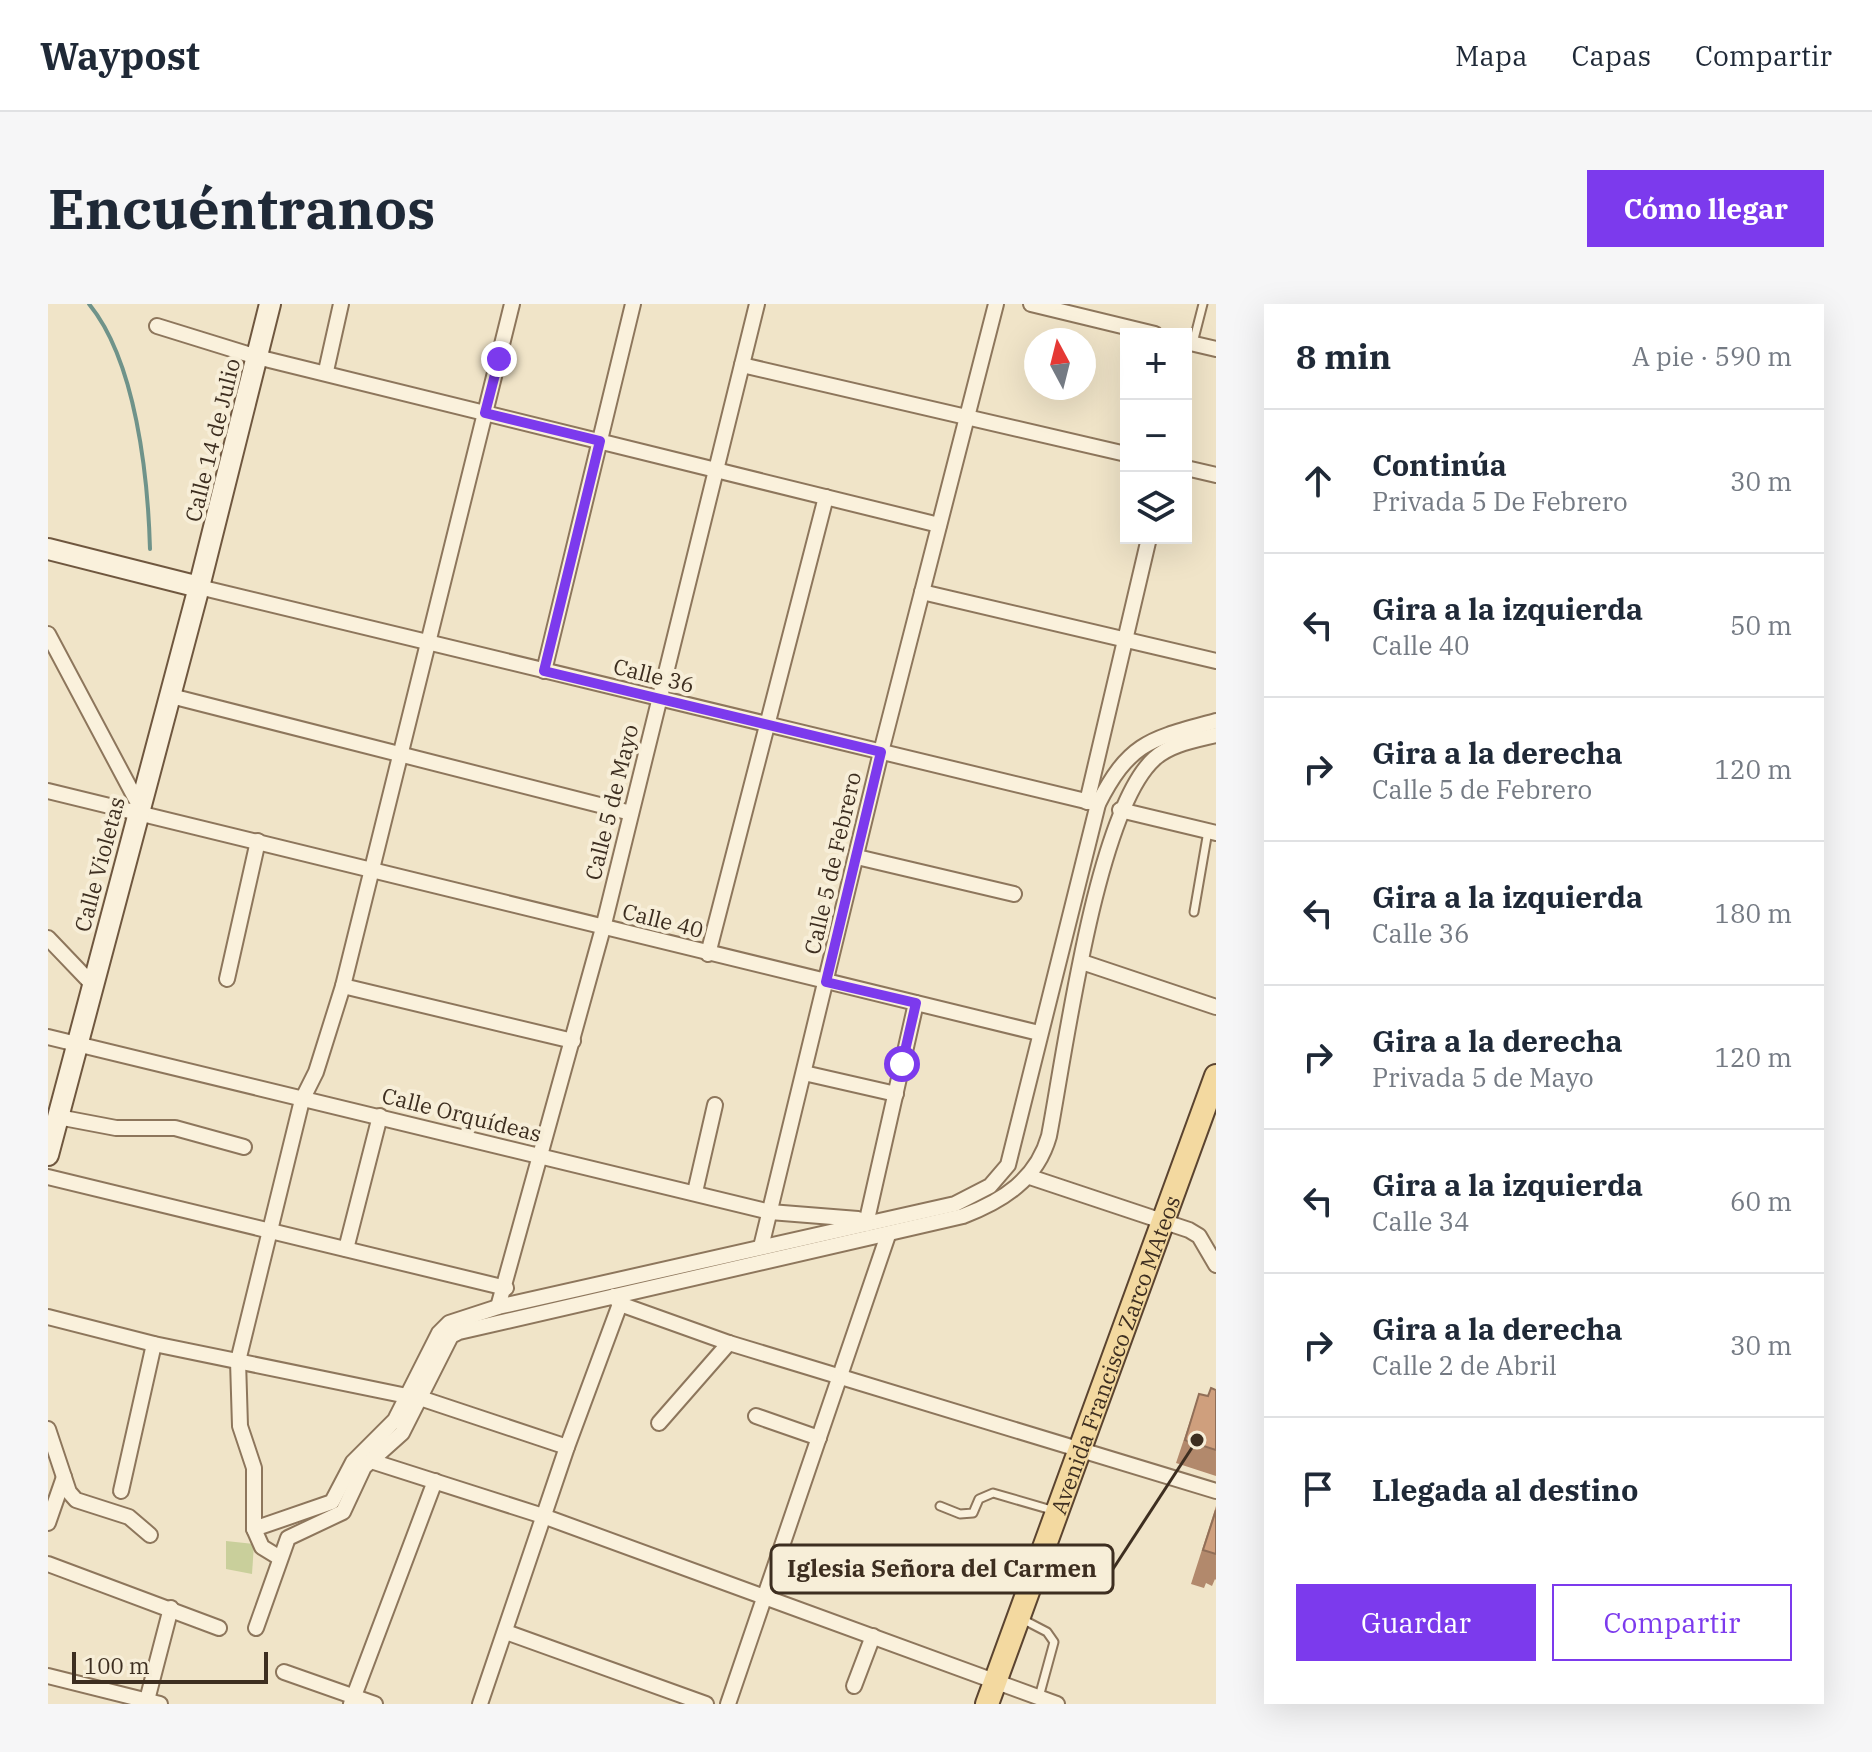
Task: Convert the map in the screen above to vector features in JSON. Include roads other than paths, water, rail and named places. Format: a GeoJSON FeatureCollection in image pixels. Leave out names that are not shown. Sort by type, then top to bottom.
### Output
{"type":"FeatureCollection","features":[{"type":"Feature","properties":{"kind":"main road","name":"Avenida Francisco Zarco MAteos"},"geometry":{"type":"LineString","coordinates":[[987,1704],[1216,1078]]}},
{"type":"Feature","properties":{"kind":"street","name":"Calle 14 de Julio"},"geometry":{"type":"LineString","coordinates":[[199,587],[270,304]]}},
{"type":"Feature","properties":{"kind":"street"},"geometry":{"type":"LineString","coordinates":[[326,371],[341,304]]}},
{"type":"Feature","properties":{"kind":"street"},"geometry":{"type":"LineString","coordinates":[[280,1558],[262,1547],[254,1529],[254,1468],[240,1426],[238,1361],[302,1100],[316,1072],[343,986],[512,304]]}},
{"type":"Feature","properties":{"kind":"street"},"geometry":{"type":"LineString","coordinates":[[544,671],[633,304]]}},
{"type":"Feature","properties":{"kind":"street","name":"Calle 5 de Mayo"},"geometry":{"type":"LineString","coordinates":[[499,1313],[603,928],[757,304]]}},
{"type":"Feature","properties":{"kind":"street","name":"Calle 5 de Febrero"},"geometry":{"type":"LineString","coordinates":[[761,1247],[881,752],[996,304]]}},
{"type":"Feature","properties":{"kind":"street"},"geometry":{"type":"LineString","coordinates":[[1031,304],[1130,328]]}},
{"type":"Feature","properties":{"kind":"street"},"geometry":{"type":"LineString","coordinates":[[157,326],[257,357],[326,371],[939,525]]}},
{"type":"Feature","properties":{"kind":"street"},"geometry":{"type":"LineString","coordinates":[[1192,343],[1216,349]]}},
{"type":"Feature","properties":{"kind":"street"},"geometry":{"type":"LineString","coordinates":[[742,365],[1120,453]]}},
{"type":"Feature","properties":{"kind":"street"},"geometry":{"type":"LineString","coordinates":[[1192,469],[1216,475]]}},
{"type":"Feature","properties":{"kind":"street"},"geometry":{"type":"LineString","coordinates":[[708,954],[826,497]]}},
{"type":"Feature","properties":{"kind":"street"},"geometry":{"type":"LineString","coordinates":[[499,1313],[617,1300],[812,1243],[867,1221],[955,1204],[990,1186],[1008,1165],[1092,803],[1148,544]]}},
{"type":"Feature","properties":{"kind":"street"},"geometry":{"type":"LineString","coordinates":[[48,549],[199,587]]}},
{"type":"Feature","properties":{"kind":"street","name":"Calle 36"},"geometry":{"type":"LineString","coordinates":[[199,587],[1092,803]]}},
{"type":"Feature","properties":{"kind":"street","name":"Calle Violetas"},"geometry":{"type":"LineString","coordinates":[[48,1155],[91,983],[199,587]]}},
{"type":"Feature","properties":{"kind":"street"},"geometry":{"type":"LineString","coordinates":[[922,592],[1216,661]]}},
{"type":"Feature","properties":{"kind":"street"},"geometry":{"type":"LineString","coordinates":[[48,634],[138,810]]}},
{"type":"Feature","properties":{"kind":"street"},"geometry":{"type":"LineString","coordinates":[[171,696],[631,813]]}},
{"type":"Feature","properties":{"kind":"street"},"geometry":{"type":"LineString","coordinates":[[1092,803],[1130,754],[1164,735],[1216,721]]}},
{"type":"Feature","properties":{"kind":"street"},"geometry":{"type":"LineString","coordinates":[[256,1628],[280,1558],[294,1533],[343,1512],[360,1475],[402,1433],[443,1327],[761,1247],[888,1235],[977,1211],[1030,1177],[1038,1167],[1049,1136],[1082,962],[1120,810],[1155,757],[1182,744],[1216,735]]}},
{"type":"Feature","properties":{"kind":"street","name":"Calle 40"},"geometry":{"type":"LineString","coordinates":[[48,791],[138,810],[708,954],[1039,1033]]}},
{"type":"Feature","properties":{"kind":"street"},"geometry":{"type":"LineString","coordinates":[[1120,810],[1212,832]]}},
{"type":"Feature","properties":{"kind":"street"},"geometry":{"type":"LineString","coordinates":[[227,979],[258,841]]}},
{"type":"Feature","properties":{"kind":"street"},"geometry":{"type":"LineString","coordinates":[[857,857],[1014,894]]}},
{"type":"Feature","properties":{"kind":"street"},"geometry":{"type":"LineString","coordinates":[[48,938],[91,983]]}},
{"type":"Feature","properties":{"kind":"street"},"geometry":{"type":"LineString","coordinates":[[1082,962],[1216,1007]]}},
{"type":"Feature","properties":{"kind":"street"},"geometry":{"type":"LineString","coordinates":[[343,986],[573,1041]]}},
{"type":"Feature","properties":{"kind":"street"},"geometry":{"type":"LineString","coordinates":[[867,1221],[916,1003]]}},
{"type":"Feature","properties":{"kind":"street","name":"Calle Orquídeas"},"geometry":{"type":"LineString","coordinates":[[48,1037],[770,1212],[867,1221]]}},
{"type":"Feature","properties":{"kind":"street"},"geometry":{"type":"LineString","coordinates":[[804,1073],[896,1094]]}},
{"type":"Feature","properties":{"kind":"street"},"geometry":{"type":"LineString","coordinates":[[695,1192],[715,1105]]}},
{"type":"Feature","properties":{"kind":"street"},"geometry":{"type":"LineString","coordinates":[[346,1249],[380,1116]]}},
{"type":"Feature","properties":{"kind":"street"},"geometry":{"type":"LineString","coordinates":[[58,1117],[116,1128],[175,1128],[244,1147]]}},
{"type":"Feature","properties":{"kind":"street"},"geometry":{"type":"LineString","coordinates":[[48,1177],[506,1288]]}},
{"type":"Feature","properties":{"kind":"street"},"geometry":{"type":"LineString","coordinates":[[1030,1177],[1199,1236],[1216,1265]]}},
{"type":"Feature","properties":{"kind":"street"},"geometry":{"type":"LineString","coordinates":[[728,1704],[888,1235]]}},
{"type":"Feature","properties":{"kind":"street"},"geometry":{"type":"LineString","coordinates":[[617,1300],[729,1343],[1216,1491]]}},
{"type":"Feature","properties":{"kind":"street"},"geometry":{"type":"LineString","coordinates":[[480,1704],[617,1300]]}},
{"type":"Feature","properties":{"kind":"street"},"geometry":{"type":"LineString","coordinates":[[48,1317],[154,1344],[414,1397],[567,1447]]}},
{"type":"Feature","properties":{"kind":"street"},"geometry":{"type":"LineString","coordinates":[[659,1423],[729,1343]]}},
{"type":"Feature","properties":{"kind":"street"},"geometry":{"type":"LineString","coordinates":[[121,1491],[154,1344]]}},
{"type":"Feature","properties":{"kind":"street"},"geometry":{"type":"LineString","coordinates":[[254,1529],[332,1502],[353,1462],[384,1434],[414,1397]]}},
{"type":"Feature","properties":{"kind":"street"},"geometry":{"type":"LineString","coordinates":[[756,1416],[819,1438]]}},
{"type":"Feature","properties":{"kind":"street"},"geometry":{"type":"LineString","coordinates":[[48,1429],[64,1477],[76,1500],[129,1517],[150,1535]]}},
{"type":"Feature","properties":{"kind":"street"},"geometry":{"type":"LineString","coordinates":[[371,1461],[543,1516],[1057,1704]]}},
{"type":"Feature","properties":{"kind":"street"},"geometry":{"type":"LineString","coordinates":[[48,1523],[64,1477]]}},
{"type":"Feature","properties":{"kind":"street"},"geometry":{"type":"LineString","coordinates":[[352,1700],[435,1481]]}},
{"type":"Feature","properties":{"kind":"street"},"geometry":{"type":"LineString","coordinates":[[48,1564],[219,1628]]}},
{"type":"Feature","properties":{"kind":"street"},"geometry":{"type":"LineString","coordinates":[[48,1676],[151,1703],[171,1608]]}},
{"type":"Feature","properties":{"kind":"street"},"geometry":{"type":"LineString","coordinates":[[506,1632],[706,1704]]}},
{"type":"Feature","properties":{"kind":"street"},"geometry":{"type":"LineString","coordinates":[[854,1686],[873,1636]]}},
{"type":"Feature","properties":{"kind":"street"},"geometry":{"type":"LineString","coordinates":[[284,1672],[352,1700],[375,1704]]}},
{"type":"Feature","properties":{"kind":"lane"},"geometry":{"type":"LineString","coordinates":[[1192,334],[1203,304]]}},
{"type":"Feature","properties":{"kind":"lane"},"geometry":{"type":"LineString","coordinates":[[1194,912],[1212,832]]}},
{"type":"Feature","properties":{"kind":"lane"},"geometry":{"type":"LineString","coordinates":[[940,1506],[967,1515],[973,1513],[979,1499],[993,1493],[1058,1511]]}},
{"type":"Feature","properties":{"kind":"lane"},"geometry":{"type":"LineString","coordinates":[[957,1553],[1033,1577]]}},
{"type":"Feature","properties":{"kind":"lane"},"geometry":{"type":"LineString","coordinates":[[1019,1618],[1047,1632],[1054,1642],[1039,1697]]}},
{"type":"Feature","properties":{"kind":"waterway"},"geometry":{"type":"LineString","coordinates":[[89,304],[105,328],[128,388],[142,455],[150,549]]}},
{"type":"Feature","properties":{"kind":"place","name":"Iglesia Señora del Carmen"},"geometry":{"type":"Point","coordinates":[1197,1440]}}]}
